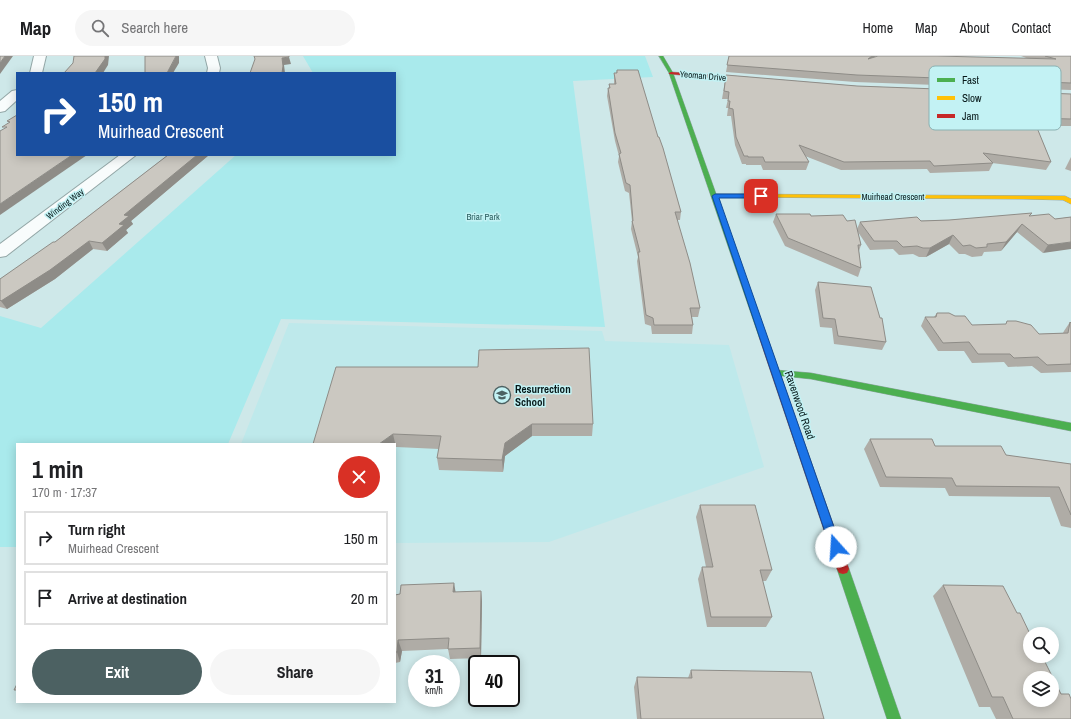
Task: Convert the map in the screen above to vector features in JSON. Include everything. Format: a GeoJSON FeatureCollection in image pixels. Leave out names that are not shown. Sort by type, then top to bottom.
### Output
{"type":"FeatureCollection","features":[{"type":"Feature","properties":{"kind":"street"},"geometry":{"type":"LineString","coordinates":[[36,72],[40,56]]}},
{"type":"Feature","properties":{"kind":"street"},"geometry":{"type":"LineString","coordinates":[[211,56],[214,68],[213,72]]}},
{"type":"Feature","properties":{"kind":"street","name":"Ravenwood Road"},"geometry":{"type":"LineString","coordinates":[[661,56],[671,73],[715,196],[894,719]]}},
{"type":"Feature","properties":{"kind":"street","name":"Yeoman Drive"},"geometry":{"type":"LineString","coordinates":[[671,73],[769,81]]}},
{"type":"Feature","properties":{"kind":"street"},"geometry":{"type":"LineString","coordinates":[[0,108],[16,95]]}},
{"type":"Feature","properties":{"kind":"street","name":"Winding Way"},"geometry":{"type":"LineString","coordinates":[[0,252],[128,156]]}},
{"type":"Feature","properties":{"kind":"street","name":"Muirhead Crescent"},"geometry":{"type":"LineString","coordinates":[[715,196],[1022,197],[1065,198],[1071,202]]}},
{"type":"Feature","properties":{"kind":"street"},"geometry":{"type":"LineString","coordinates":[[776,373],[811,376],[1071,427]]}},
{"type":"Feature","properties":{"kind":"shaded area","name":"Resurrection School"},"geometry":{"type":"Polygon","coordinates":[[[289,323],[602,331],[605,341],[729,345],[764,467],[549,542],[396,543],[396,443],[241,443],[289,323]]]}},
{"type":"Feature","properties":{"kind":"green space","name":"Briar Park"},"geometry":{"type":"Polygon","coordinates":[[[303,56],[645,56],[653,77],[573,81],[605,327],[281,319],[228,443],[16,443],[16,547],[0,547],[0,316],[41,328],[235,156],[396,156],[396,72],[312,72],[303,56]]]}},
{"type":"Feature","properties":{"kind":"building"},"geometry":{"type":"Polygon","coordinates":[[[0,56],[5,56],[0,63],[0,56]]]}},
{"type":"Feature","properties":{"kind":"building"},"geometry":{"type":"Polygon","coordinates":[[[74,56],[105,56],[105,59],[96,72],[65,72],[73,63],[74,56]]]}},
{"type":"Feature","properties":{"kind":"building"},"geometry":{"type":"Polygon","coordinates":[[[145,56],[176,56],[168,72],[145,72],[145,56]]]}},
{"type":"Feature","properties":{"kind":"building"},"geometry":{"type":"Polygon","coordinates":[[[254,56],[289,56],[282,58],[282,72],[250,72],[255,59],[254,56]]]}},
{"type":"Feature","properties":{"kind":"building"},"geometry":{"type":"Polygon","coordinates":[[[729,56],[872,56],[868,59],[878,56],[937,56],[1056,59],[1045,56],[1071,56],[1071,83],[1061,83],[1061,66],[929,66],[929,78],[857,75],[727,65],[729,56]]]}},
{"type":"Feature","properties":{"kind":"building"},"geometry":{"type":"Polygon","coordinates":[[[617,70],[638,70],[658,137],[663,148],[681,212],[675,212],[690,263],[700,308],[690,308],[693,325],[654,325],[653,318],[646,315],[638,252],[640,252],[632,221],[630,185],[626,183],[619,154],[621,153],[615,133],[608,88],[610,88],[609,84],[616,84],[614,73],[617,73],[617,70]]]}},
{"type":"Feature","properties":{"kind":"building"},"geometry":{"type":"Polygon","coordinates":[[[726,75],[857,86],[929,89],[929,130],[1038,130],[1051,162],[983,153],[993,163],[934,166],[930,161],[844,162],[799,145],[809,162],[765,162],[763,157],[744,156],[736,137],[733,109],[729,108],[729,92],[724,91],[726,75]]]}},
{"type":"Feature","properties":{"kind":"building"},"geometry":{"type":"Polygon","coordinates":[[[1061,94],[1071,94],[1071,119],[1061,119],[1061,94]]]}},
{"type":"Feature","properties":{"kind":"building"},"geometry":{"type":"Polygon","coordinates":[[[16,116],[16,156],[71,156],[0,204],[0,131],[7,127],[2,127],[10,122],[7,121],[16,116]]]}},
{"type":"Feature","properties":{"kind":"building"},"geometry":{"type":"Polygon","coordinates":[[[167,156],[196,156],[124,215],[129,216],[119,224],[124,225],[102,243],[89,241],[50,270],[1,301],[0,279],[55,242],[167,156]]]}},
{"type":"Feature","properties":{"kind":"building"},"geometry":{"type":"Polygon","coordinates":[[[1032,213],[1029,216],[1049,214],[1055,219],[1071,217],[1071,242],[1048,245],[1022,224],[1006,242],[987,244],[987,247],[976,248],[970,245],[963,246],[953,235],[930,248],[917,246],[903,247],[897,241],[874,241],[860,222],[917,217],[921,221],[949,220],[1032,213]]]}},
{"type":"Feature","properties":{"kind":"building"},"geometry":{"type":"Polygon","coordinates":[[[776,214],[810,214],[811,216],[843,215],[847,221],[855,220],[861,245],[858,245],[861,268],[788,238],[776,214]]]}},
{"type":"Feature","properties":{"kind":"building"},"geometry":{"type":"Polygon","coordinates":[[[818,282],[871,287],[880,318],[882,318],[886,342],[838,336],[835,319],[823,318],[818,282]]]}},
{"type":"Feature","properties":{"kind":"building"},"geometry":{"type":"Polygon","coordinates":[[[937,313],[949,313],[955,316],[965,316],[972,325],[1006,324],[1007,321],[1016,321],[1031,325],[1039,334],[1068,333],[1070,322],[1071,364],[1047,365],[1038,357],[1014,358],[1010,354],[978,354],[969,342],[943,343],[925,317],[936,317],[937,313]]]}},
{"type":"Feature","properties":{"kind":"building"},"geometry":{"type":"Polygon","coordinates":[[[589,348],[593,424],[532,424],[505,443],[502,460],[437,458],[441,436],[393,434],[380,443],[313,443],[336,367],[478,367],[479,350],[589,348]]]}},
{"type":"Feature","properties":{"kind":"building"},"geometry":{"type":"Polygon","coordinates":[[[870,439],[932,439],[935,446],[1001,446],[1006,455],[1071,464],[1071,515],[1059,487],[956,486],[952,478],[886,477],[870,439]]]}},
{"type":"Feature","properties":{"kind":"building"},"geometry":{"type":"Polygon","coordinates":[[[700,505],[755,505],[772,570],[760,570],[772,617],[711,617],[702,567],[713,567],[700,505]]]}},
{"type":"Feature","properties":{"kind":"building"},"geometry":{"type":"Polygon","coordinates":[[[454,583],[453,592],[481,591],[480,648],[448,649],[449,638],[398,640],[396,652],[396,595],[400,594],[401,585],[454,583]]]}},
{"type":"Feature","properties":{"kind":"building"},"geometry":{"type":"Polygon","coordinates":[[[943,585],[1003,586],[1017,613],[1020,613],[1027,627],[1023,627],[1023,663],[1046,663],[1050,671],[1023,671],[1023,707],[1059,707],[1059,690],[1061,694],[1069,694],[1071,699],[1071,719],[1013,719],[1003,697],[992,697],[943,585]]]}},
{"type":"Feature","properties":{"kind":"building"},"geometry":{"type":"Polygon","coordinates":[[[691,670],[811,672],[824,719],[641,719],[637,677],[692,678],[691,670]]]}},
{"type":"Feature","properties":{"kind":"traffic: fast"},"geometry":{"type":"LineString","coordinates":[[661,56],[671,73],[763,337]]}},
{"type":"Feature","properties":{"kind":"traffic: fast"},"geometry":{"type":"LineString","coordinates":[[776,373],[811,376],[1071,427]]}},
{"type":"Feature","properties":{"kind":"traffic: fast"},"geometry":{"type":"LineString","coordinates":[[843,569],[894,719]]}},
{"type":"Feature","properties":{"kind":"traffic: slow"},"geometry":{"type":"LineString","coordinates":[[715,196],[1023,197],[1065,198],[1071,202]]}},
{"type":"Feature","properties":{"kind":"traffic: jam"},"geometry":{"type":"LineString","coordinates":[[671,73],[756,80]]}},
{"type":"Feature","properties":{"kind":"traffic: jam"},"geometry":{"type":"LineString","coordinates":[[763,337],[843,569]]}},
{"type":"Feature","properties":{"kind":"place","name":"Resurrection School"},"geometry":{"type":"Point","coordinates":[502,395]}},
{"type":"Feature","properties":{"kind":"route"},"geometry":{"type":"LineString","coordinates":[[761,196],[715,196],[836,547]]}}]}
